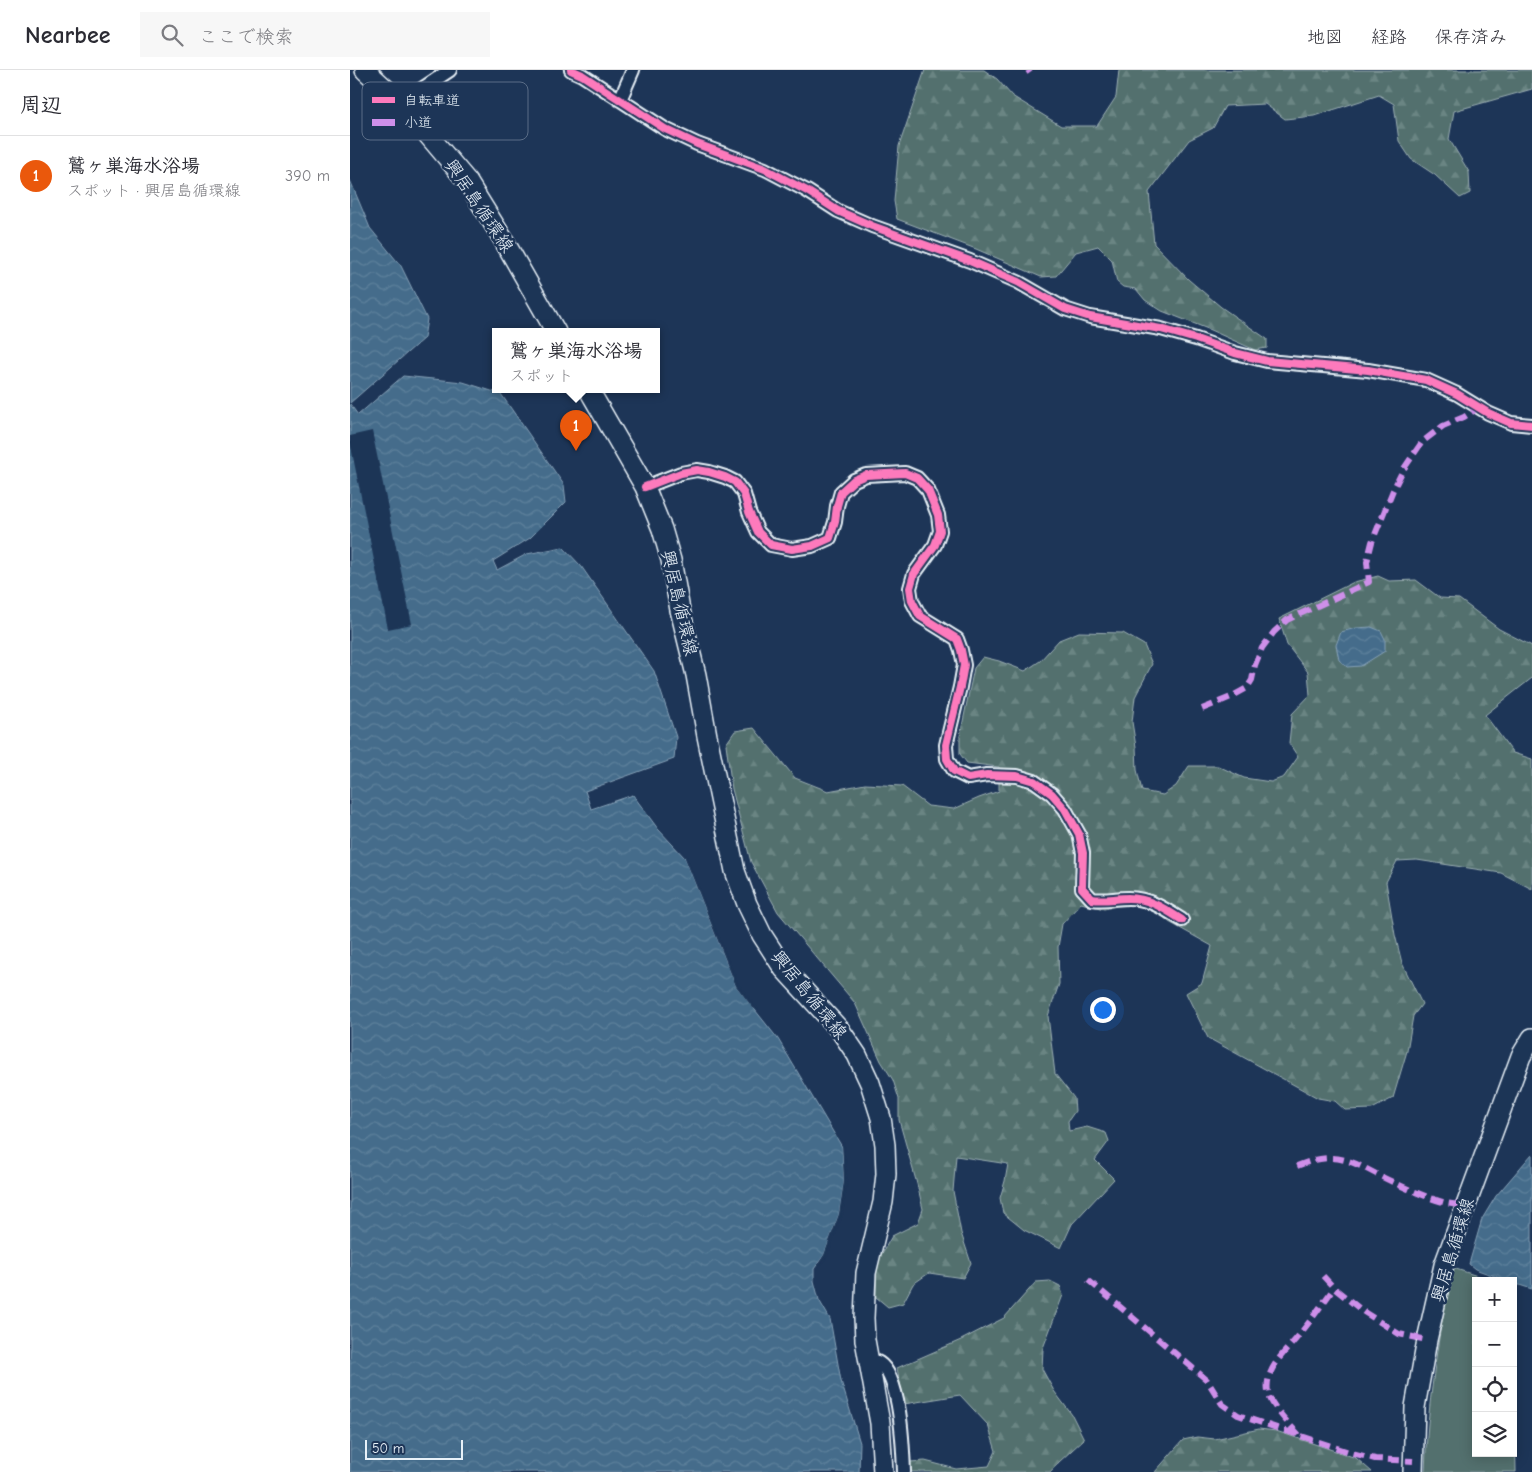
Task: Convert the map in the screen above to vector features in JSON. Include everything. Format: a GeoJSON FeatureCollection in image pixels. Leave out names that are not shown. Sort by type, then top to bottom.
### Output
{"type":"FeatureCollection","features":[{"type":"Feature","properties":{"kind":"main road","name":"興居島循環線"},"geometry":{"type":"LineString","coordinates":[[364,70],[378,82]]}},
{"type":"Feature","properties":{"kind":"main road","name":"興居島循環線"},"geometry":{"type":"LineString","coordinates":[[433,140],[467,181],[503,239],[554,328]]}},
{"type":"Feature","properties":{"kind":"main road","name":"興居島循環線"},"geometry":{"type":"LineString","coordinates":[[591,393],[645,487],[662,529],[671,560],[680,610],[696,675],[706,736],[733,862],[747,904],[762,935],[784,969],[840,1030],[857,1055],[870,1083],[881,1118],[885,1145],[886,1174],[884,1202],[866,1272],[864,1318],[865,1340],[880,1423],[882,1472]]}},
{"type":"Feature","properties":{"kind":"main road","name":"興居島循環線"},"geometry":{"type":"LineString","coordinates":[[1413,1472],[1415,1408],[1427,1340],[1444,1265],[1521,1056],[1532,1038]]}},
{"type":"Feature","properties":{"kind":"street"},"geometry":{"type":"LineString","coordinates":[[433,82],[450,70]]}},
{"type":"Feature","properties":{"kind":"street"},"geometry":{"type":"LineString","coordinates":[[571,70],[582,75],[665,129],[698,144],[765,169],[807,191],[838,211],[872,226],[970,261],[1018,282],[1045,298],[1090,317],[1161,328],[1196,338],[1235,353],[1267,360],[1368,370],[1426,380],[1457,394],[1496,417],[1511,423],[1532,425]]}},
{"type":"Feature","properties":{"kind":"street"},"geometry":{"type":"LineString","coordinates":[[620,100],[633,70]]}},
{"type":"Feature","properties":{"kind":"street"},"geometry":{"type":"LineString","coordinates":[[645,487],[697,470],[725,476],[735,482],[744,494],[749,512],[758,532],[771,545],[792,549],[812,546],[830,538],[841,492],[854,480],[866,475],[904,473],[917,478],[928,490],[932,498],[938,515],[940,531],[935,545],[914,574],[910,588],[912,601],[920,616],[957,640],[964,665],[946,745],[947,759],[954,770],[968,778],[987,775],[1017,776],[1034,781],[1052,794],[1065,809],[1079,834],[1083,852],[1082,888],[1092,899],[1141,899],[1160,906],[1182,920]]}},
{"type":"Feature","properties":{"kind":"street"},"geometry":{"type":"LineString","coordinates":[[868,1359],[879,1363],[887,1371],[892,1384],[900,1414],[904,1472]]}},
{"type":"Feature","properties":{"kind":"green space"},"geometry":{"type":"Polygon","coordinates":[[[925,70],[984,70],[997,79],[1012,96],[1061,126],[1097,126],[1116,97],[1119,70],[1532,70],[1532,89],[1454,111],[1449,139],[1469,172],[1470,193],[1460,198],[1435,175],[1411,159],[1399,141],[1394,104],[1379,95],[1314,116],[1285,119],[1265,104],[1225,106],[1213,128],[1189,140],[1149,192],[1154,244],[1189,280],[1221,307],[1267,339],[1267,348],[1255,350],[1162,311],[1145,300],[1136,289],[1123,287],[1117,282],[1112,260],[1098,246],[1076,252],[1056,276],[1041,277],[976,249],[897,219],[894,201],[899,146],[925,70]]]}},
{"type":"Feature","properties":{"kind":"green space"},"geometry":{"type":"Polygon","coordinates":[[[1378,576],[1389,581],[1416,580],[1440,598],[1459,599],[1499,629],[1532,646],[1532,678],[1485,715],[1513,753],[1532,759],[1532,889],[1501,873],[1417,860],[1397,861],[1386,882],[1395,935],[1402,963],[1422,1004],[1413,1016],[1407,1051],[1393,1098],[1372,1109],[1345,1110],[1335,1101],[1318,1098],[1208,1038],[1186,993],[1202,983],[1212,946],[1169,922],[1160,914],[1138,905],[1104,909],[1081,903],[1062,924],[1058,947],[1059,984],[1048,1016],[1055,1074],[1074,1098],[1075,1111],[1068,1121],[1069,1131],[1087,1127],[1106,1133],[1109,1141],[1095,1160],[1114,1179],[1072,1224],[1061,1248],[1024,1230],[1003,1213],[1000,1198],[1008,1164],[956,1156],[953,1191],[961,1233],[971,1263],[963,1278],[929,1273],[913,1284],[903,1303],[888,1307],[876,1297],[877,1262],[892,1236],[918,1223],[923,1209],[899,1120],[899,1099],[893,1080],[881,1061],[855,1003],[778,912],[751,862],[732,789],[726,744],[735,731],[754,728],[795,778],[828,791],[865,784],[902,786],[928,806],[954,809],[999,791],[999,767],[967,763],[960,754],[960,736],[974,668],[983,657],[1025,671],[1040,661],[1059,640],[1079,632],[1123,633],[1144,645],[1152,664],[1135,697],[1132,722],[1137,770],[1142,791],[1163,795],[1176,786],[1189,766],[1218,766],[1244,778],[1271,782],[1284,777],[1298,757],[1289,743],[1292,714],[1310,695],[1308,672],[1287,645],[1279,619],[1354,582],[1378,576]]]}},
{"type":"Feature","properties":{"kind":"green space"},"geometry":{"type":"Polygon","coordinates":[[[1453,1268],[1481,1277],[1472,1277],[1472,1457],[1516,1457],[1516,1472],[1425,1472],[1428,1423],[1449,1278],[1453,1268]]]}},
{"type":"Feature","properties":{"kind":"green space"},"geometry":{"type":"Polygon","coordinates":[[[1050,1281],[1060,1286],[1063,1295],[1043,1348],[1042,1369],[1054,1391],[1072,1415],[1084,1439],[1050,1472],[910,1472],[910,1462],[925,1461],[956,1469],[989,1466],[996,1451],[988,1425],[960,1395],[904,1404],[897,1368],[961,1340],[1004,1318],[1036,1282],[1050,1281]]]}},
{"type":"Feature","properties":{"kind":"green space"},"geometry":{"type":"Polygon","coordinates":[[[1259,1429],[1276,1431],[1356,1458],[1372,1472],[1155,1472],[1183,1440],[1197,1437],[1215,1439],[1259,1429]]]}},
{"type":"Feature","properties":{"kind":"water"},"geometry":{"type":"Polygon","coordinates":[[[350,180],[370,228],[401,266],[427,319],[424,338],[350,403],[350,180]]]}},
{"type":"Feature","properties":{"kind":"water"},"geometry":{"type":"Polygon","coordinates":[[[403,376],[463,382],[492,391],[492,393],[501,394],[564,485],[566,502],[530,538],[493,561],[497,570],[527,554],[563,547],[581,566],[654,671],[676,737],[674,759],[585,791],[591,809],[633,795],[658,829],[685,858],[736,986],[778,1039],[842,1147],[844,1181],[839,1214],[824,1255],[814,1269],[814,1281],[819,1300],[830,1319],[841,1381],[860,1443],[859,1472],[350,1472],[350,404],[358,415],[403,376]]]}},
{"type":"Feature","properties":{"kind":"water"},"geometry":{"type":"Polygon","coordinates":[[[1371,627],[1381,631],[1385,639],[1385,651],[1361,666],[1347,667],[1339,660],[1336,645],[1341,632],[1371,627]]]}},
{"type":"Feature","properties":{"kind":"water"},"geometry":{"type":"Polygon","coordinates":[[[1532,1154],[1532,1289],[1517,1284],[1517,1277],[1497,1277],[1475,1269],[1469,1264],[1482,1219],[1496,1196],[1532,1154]]]}},
{"type":"Feature","properties":{"kind":"pier"},"geometry":{"type":"Polygon","coordinates":[[[372,431],[412,624],[388,629],[350,442],[350,436],[372,431]]]}},
{"type":"Feature","properties":{"kind":"pier"},"geometry":{"type":"Polygon","coordinates":[[[685,855],[738,985],[758,1010],[753,1008],[736,986],[685,855]]]}},
{"type":"Feature","properties":{"kind":"pier"},"geometry":{"type":"Polygon","coordinates":[[[842,1141],[847,1181],[842,1214],[827,1256],[821,1264],[818,1264],[824,1255],[839,1214],[844,1181],[842,1141]]]}},
{"type":"Feature","properties":{"kind":"marked path"},"geometry":{"type":"LineString","coordinates":[[1202,709],[1247,688],[1252,680],[1255,665],[1262,648],[1274,632],[1287,620],[1369,582],[1367,562],[1372,542],[1403,470],[1422,442],[1443,426],[1464,417],[1478,408]]}},
{"type":"Feature","properties":{"kind":"marked path"},"geometry":{"type":"LineString","coordinates":[[1297,1166],[1326,1158],[1348,1161],[1427,1197],[1465,1206]]}},
{"type":"Feature","properties":{"kind":"marked path"},"geometry":{"type":"LineString","coordinates":[[1323,1276],[1334,1288],[1364,1312],[1399,1334],[1427,1340]]}},
{"type":"Feature","properties":{"kind":"marked path"},"geometry":{"type":"LineString","coordinates":[[1088,1280],[1207,1380],[1222,1404],[1238,1415],[1352,1453],[1375,1459],[1413,1461]]}},
{"type":"Feature","properties":{"kind":"marked path"},"geometry":{"type":"LineString","coordinates":[[1299,1435],[1272,1403],[1268,1392],[1269,1375],[1278,1360],[1334,1288]]}},
{"type":"Feature","properties":{"kind":"cycle path"},"geometry":{"type":"LineString","coordinates":[[571,70],[582,75],[665,129],[697,144],[765,169],[807,191],[838,211],[872,226],[970,261],[1018,282],[1065,309],[1090,317],[1161,329],[1235,353],[1267,361],[1368,370],[1426,380],[1457,394],[1488,413],[1511,423],[1532,425]]}},
{"type":"Feature","properties":{"kind":"cycle path"},"geometry":{"type":"LineString","coordinates":[[645,487],[681,473],[697,470],[725,477],[735,482],[744,494],[749,512],[758,532],[771,545],[792,549],[812,546],[830,538],[841,492],[854,480],[866,475],[905,473],[917,478],[928,490],[938,515],[940,531],[935,545],[914,574],[910,588],[912,601],[920,616],[957,639],[964,665],[946,745],[947,759],[954,771],[968,778],[987,775],[1017,776],[1034,781],[1052,794],[1065,809],[1079,834],[1083,853],[1082,888],[1092,899],[1136,898],[1163,908],[1182,920]]}},
{"type":"Feature","properties":{"kind":"place","name":"鷲ヶ巣海水浴場"},"geometry":{"type":"Point","coordinates":[576,451]}}]}
